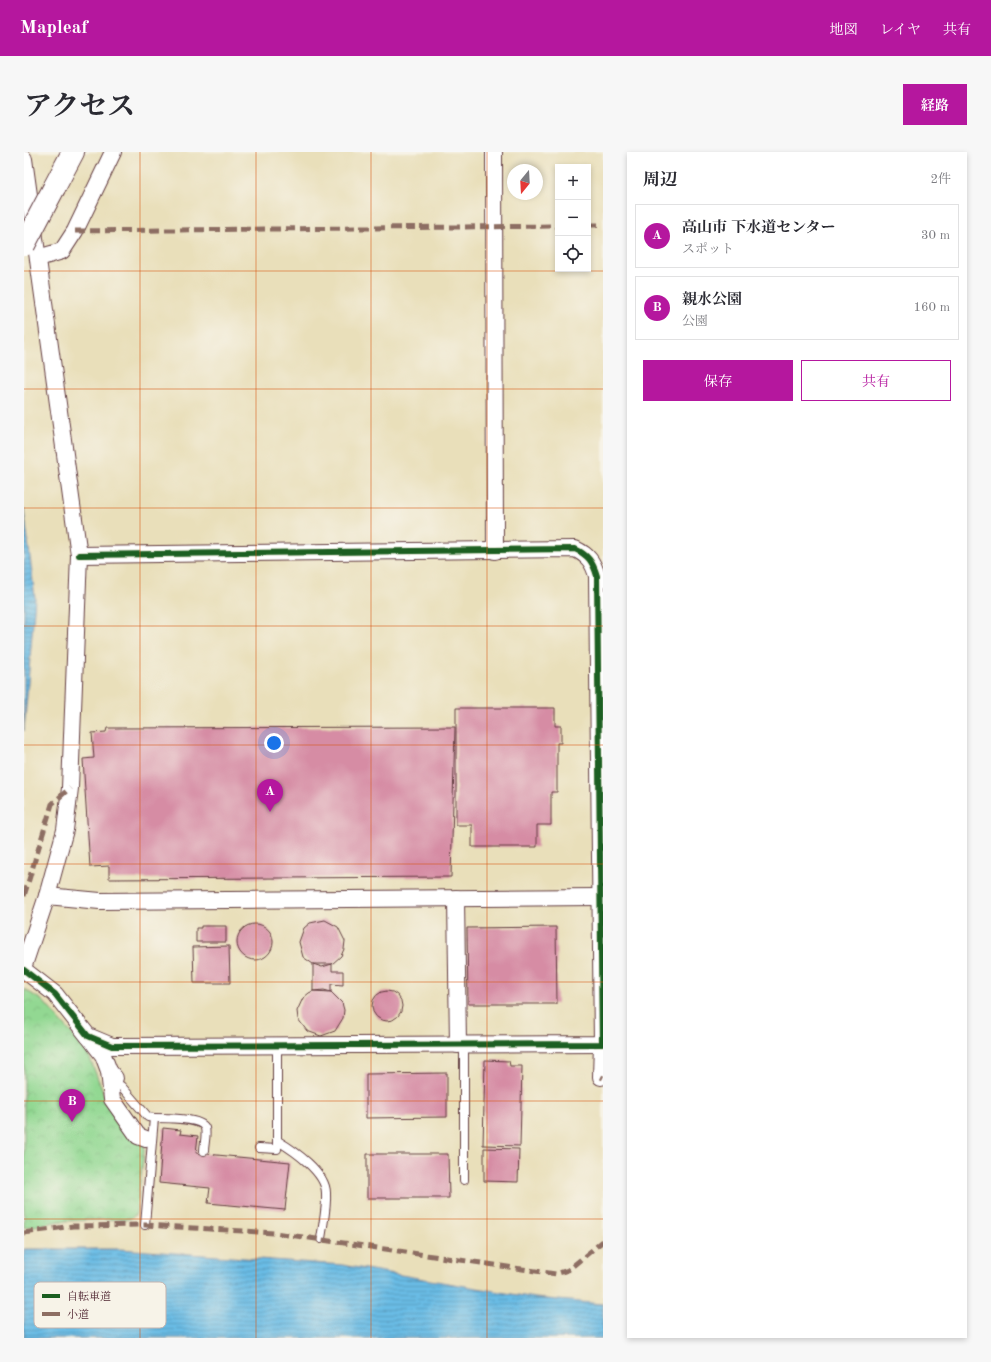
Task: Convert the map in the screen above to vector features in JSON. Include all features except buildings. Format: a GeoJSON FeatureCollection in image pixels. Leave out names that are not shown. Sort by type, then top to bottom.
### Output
{"type":"FeatureCollection","features":[{"type":"Feature","properties":{"kind":"main road"},"geometry":{"type":"LineString","coordinates":[[31,251],[73,152]]}},
{"type":"Feature","properties":{"kind":"street"},"geometry":{"type":"LineString","coordinates":[[24,965],[47,896],[64,830],[70,788],[79,555],[31,251],[25,165],[35,152]]}},
{"type":"Feature","properties":{"kind":"street"},"geometry":{"type":"LineString","coordinates":[[31,251],[62,251],[75,230],[113,152]]}},
{"type":"Feature","properties":{"kind":"street"},"geometry":{"type":"LineString","coordinates":[[494,152],[495,551]]}},
{"type":"Feature","properties":{"kind":"street"},"geometry":{"type":"LineString","coordinates":[[79,555],[575,549],[589,558],[594,564],[597,576],[599,897],[602,1044],[601,1077]]}},
{"type":"Feature","properties":{"kind":"street"},"geometry":{"type":"LineString","coordinates":[[47,896],[100,901],[599,897]]}},
{"type":"Feature","properties":{"kind":"street"},"geometry":{"type":"LineString","coordinates":[[456,898],[461,1045]]}},
{"type":"Feature","properties":{"kind":"street"},"geometry":{"type":"LineString","coordinates":[[24,970],[55,994],[103,1055],[109,1071],[112,1099],[138,1136],[146,1139]]}},
{"type":"Feature","properties":{"kind":"street"},"geometry":{"type":"LineString","coordinates":[[88,1036],[112,1046],[602,1044]]}},
{"type":"Feature","properties":{"kind":"street"},"geometry":{"type":"LineString","coordinates":[[109,1071],[121,1086]]}},
{"type":"Feature","properties":{"kind":"lane"},"geometry":{"type":"LineString","coordinates":[[259,1148],[278,1149],[277,1045]]}},
{"type":"Feature","properties":{"kind":"lane"},"geometry":{"type":"LineString","coordinates":[[461,1045],[464,1180]]}},
{"type":"Feature","properties":{"kind":"lane"},"geometry":{"type":"LineString","coordinates":[[121,1086],[148,1117],[196,1121],[203,1124],[205,1129],[204,1151]]}},
{"type":"Feature","properties":{"kind":"lane"},"geometry":{"type":"LineString","coordinates":[[145,1225],[154,1118]]}},
{"type":"Feature","properties":{"kind":"lane"},"geometry":{"type":"LineString","coordinates":[[278,1141],[297,1152],[319,1175],[326,1192],[321,1239]]}},
{"type":"Feature","properties":{"kind":"green space"},"geometry":{"type":"Polygon","coordinates":[[[24,989],[43,1001],[87,1051],[107,1102],[145,1146],[136,1214],[130,1219],[60,1221],[24,1228],[24,989]]]}},
{"type":"Feature","properties":{"kind":"water"},"geometry":{"type":"Polygon","coordinates":[[[24,508],[35,598],[24,731],[24,508]]]}},
{"type":"Feature","properties":{"kind":"water"},"geometry":{"type":"Polygon","coordinates":[[[24,1249],[119,1249],[342,1265],[535,1298],[603,1304],[603,1338],[24,1338],[24,1249]]]}},
{"type":"Feature","properties":{"kind":"marked path"},"geometry":{"type":"LineString","coordinates":[[591,225],[603,225]]}},
{"type":"Feature","properties":{"kind":"marked path"},"geometry":{"type":"LineString","coordinates":[[75,231],[555,226]]}},
{"type":"Feature","properties":{"kind":"marked path"},"geometry":{"type":"LineString","coordinates":[[24,896],[52,804],[70,788]]}},
{"type":"Feature","properties":{"kind":"marked path"},"geometry":{"type":"LineString","coordinates":[[24,1233],[73,1226],[145,1225],[275,1233],[556,1274],[568,1270],[603,1241]]}},
{"type":"Feature","properties":{"kind":"cycle path"},"geometry":{"type":"LineString","coordinates":[[24,970],[55,994],[88,1036],[112,1046],[602,1044],[597,576],[594,567],[587,556],[575,549],[79,555]]}},
{"type":"Feature","properties":{"kind":"place","name":"高山市 下水道センター"},"geometry":{"type":"Point","coordinates":[270,812]}},
{"type":"Feature","properties":{"kind":"place","name":"親水公園"},"geometry":{"type":"Point","coordinates":[72,1122]}}]}
